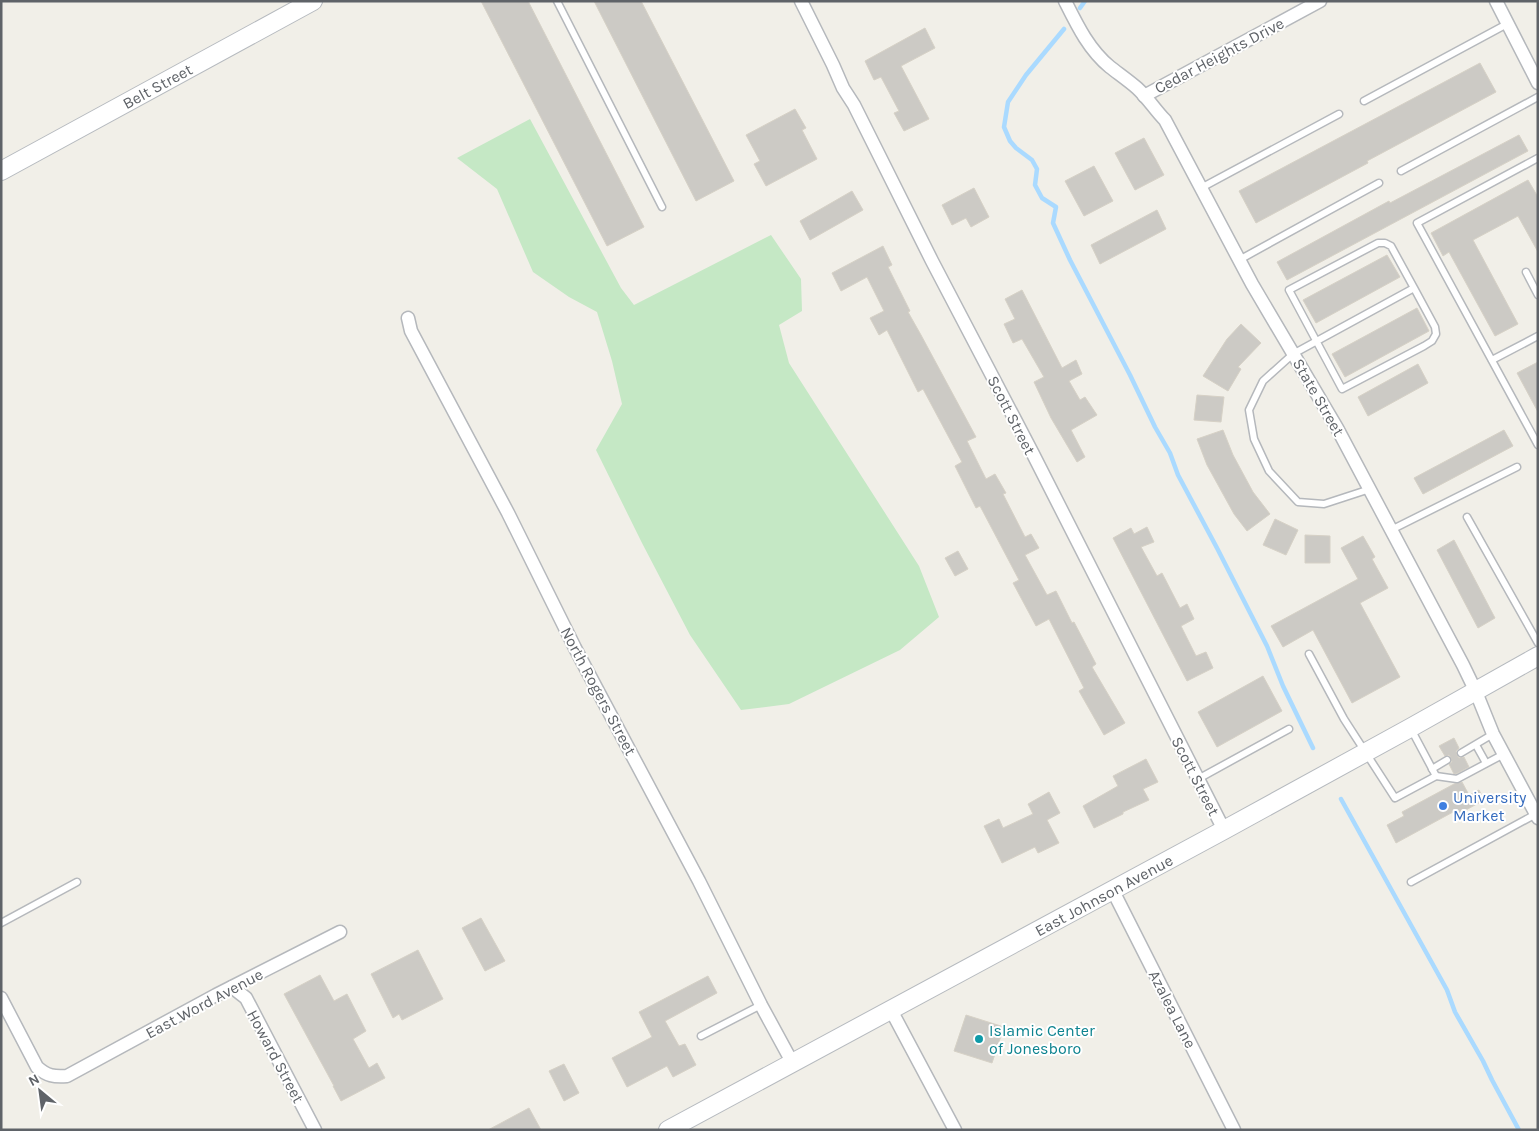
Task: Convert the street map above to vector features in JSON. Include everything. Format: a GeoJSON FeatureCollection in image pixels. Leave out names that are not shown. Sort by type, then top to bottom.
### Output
{"type":"FeatureCollection","features":[{"type":"Feature","properties":{"kind":"main road","name":"Belt Street"},"geometry":{"type":"LineString","coordinates":[[1,171],[313,1]]}},
{"type":"Feature","properties":{"kind":"main road","name":"East Johnson Avenue"},"geometry":{"type":"LineString","coordinates":[[678,1127],[792,1062],[1224,830],[1538,656]]}},
{"type":"Feature","properties":{"kind":"street","name":"Scott Street"},"geometry":{"type":"LineString","coordinates":[[802,1],[843,88],[854,105],[1224,830]]}},
{"type":"Feature","properties":{"kind":"street","name":"State Street"},"geometry":{"type":"LineString","coordinates":[[1065,1],[1079,29],[1095,51],[1110,67],[1144,96],[1165,120],[1239,260],[1337,428],[1392,530],[1476,692],[1493,734],[1537,816]]}},
{"type":"Feature","properties":{"kind":"street","name":"Cedar Heights Drive"},"geometry":{"type":"LineString","coordinates":[[1144,96],[1320,1]]}},
{"type":"Feature","properties":{"kind":"street"},"geometry":{"type":"LineString","coordinates":[[1496,1],[1538,83]]}},
{"type":"Feature","properties":{"kind":"street","name":"North Rogers Street"},"geometry":{"type":"LineString","coordinates":[[408,318],[411,331],[508,513],[575,648],[695,872],[761,1005],[792,1062]]}},
{"type":"Feature","properties":{"kind":"street","name":"Azalea Lane"},"geometry":{"type":"LineString","coordinates":[[1112,890],[1234,1130]]}},
{"type":"Feature","properties":{"kind":"street","name":"East Word Avenue"},"geometry":{"type":"LineString","coordinates":[[1,998],[37,1067],[53,1077],[68,1076],[232,987],[340,932]]}},
{"type":"Feature","properties":{"kind":"street","name":"Howard Street"},"geometry":{"type":"LineString","coordinates":[[232,987],[246,998],[315,1130]]}},
{"type":"Feature","properties":{"kind":"street"},"geometry":{"type":"LineString","coordinates":[[891,1010],[955,1130]]}},
{"type":"Feature","properties":{"kind":"lane"},"geometry":{"type":"LineString","coordinates":[[557,1],[662,207]]}},
{"type":"Feature","properties":{"kind":"lane"},"geometry":{"type":"LineString","coordinates":[[1364,101],[1507,24]]}},
{"type":"Feature","properties":{"kind":"lane"},"geometry":{"type":"LineString","coordinates":[[1401,171],[1538,97]]}},
{"type":"Feature","properties":{"kind":"lane"},"geometry":{"type":"LineString","coordinates":[[1201,188],[1339,114]]}},
{"type":"Feature","properties":{"kind":"lane"},"geometry":{"type":"LineString","coordinates":[[1538,158],[1418,223],[1538,444]]}},
{"type":"Feature","properties":{"kind":"lane"},"geometry":{"type":"LineString","coordinates":[[1239,260],[1379,183]]}},
{"type":"Feature","properties":{"kind":"lane"},"geometry":{"type":"LineString","coordinates":[[1385,242],[1391,246],[1414,288],[1435,327],[1436,334],[1432,341],[1342,388],[1289,290],[1378,243],[1385,242]]}},
{"type":"Feature","properties":{"kind":"lane"},"geometry":{"type":"LineString","coordinates":[[1526,272],[1538,294]]}},
{"type":"Feature","properties":{"kind":"lane"},"geometry":{"type":"LineString","coordinates":[[1370,489],[1324,504],[1298,502],[1269,471],[1254,439],[1249,410],[1264,381],[1294,354],[1414,288]]}},
{"type":"Feature","properties":{"kind":"lane"},"geometry":{"type":"LineString","coordinates":[[1492,360],[1538,336]]}},
{"type":"Feature","properties":{"kind":"lane"},"geometry":{"type":"LineString","coordinates":[[1392,530],[1517,467]]}},
{"type":"Feature","properties":{"kind":"lane"},"geometry":{"type":"LineString","coordinates":[[1467,517],[1538,644]]}},
{"type":"Feature","properties":{"kind":"lane"},"geometry":{"type":"LineString","coordinates":[[1309,654],[1344,719],[1395,798],[1436,776],[1457,779],[1504,754]]}},
{"type":"Feature","properties":{"kind":"lane"},"geometry":{"type":"LineString","coordinates":[[1410,728],[1436,776]]}},
{"type":"Feature","properties":{"kind":"lane"},"geometry":{"type":"LineString","coordinates":[[1198,779],[1289,730]]}},
{"type":"Feature","properties":{"kind":"lane"},"geometry":{"type":"LineString","coordinates":[[1461,752],[1493,734]]}},
{"type":"Feature","properties":{"kind":"lane"},"geometry":{"type":"LineString","coordinates":[[1476,744],[1486,763]]}},
{"type":"Feature","properties":{"kind":"lane"},"geometry":{"type":"LineString","coordinates":[[1432,769],[1447,760]]}},
{"type":"Feature","properties":{"kind":"lane"},"geometry":{"type":"LineString","coordinates":[[1411,882],[1537,816]]}},
{"type":"Feature","properties":{"kind":"lane"},"geometry":{"type":"LineString","coordinates":[[1,923],[78,882]]}},
{"type":"Feature","properties":{"kind":"lane"},"geometry":{"type":"LineString","coordinates":[[702,1036],[761,1005]]}},
{"type":"Feature","properties":{"kind":"green space"},"geometry":{"type":"Polygon","coordinates":[[[530,119],[621,288],[634,305],[771,235],[801,279],[802,311],[779,325],[789,363],[919,566],[939,617],[900,650],[789,704],[741,710],[690,635],[596,450],[622,404],[612,361],[597,312],[569,297],[533,272],[497,189],[457,158],[530,119]]]}},
{"type":"Feature","properties":{"kind":"building"},"geometry":{"type":"Polygon","coordinates":[[[481,1],[528,1],[644,227],[607,246],[481,1]]]}},
{"type":"Feature","properties":{"kind":"building"},"geometry":{"type":"Polygon","coordinates":[[[594,1],[641,1],[734,181],[696,201],[594,1]]]}},
{"type":"Feature","properties":{"kind":"building"},"geometry":{"type":"Polygon","coordinates":[[[925,28],[935,48],[901,66],[929,119],[904,131],[894,113],[899,111],[881,77],[874,80],[865,61],[925,28]]]}},
{"type":"Feature","properties":{"kind":"building"},"geometry":{"type":"Polygon","coordinates":[[[1480,63],[1496,92],[1256,223],[1239,191],[1480,63]]]}},
{"type":"Feature","properties":{"kind":"building"},"geometry":{"type":"Polygon","coordinates":[[[795,109],[806,128],[802,130],[817,159],[766,186],[754,164],[760,161],[746,135],[795,109]]]}},
{"type":"Feature","properties":{"kind":"building"},"geometry":{"type":"Polygon","coordinates":[[[1519,135],[1528,151],[1287,280],[1277,262],[1389,201],[1390,203],[1519,135]]]}},
{"type":"Feature","properties":{"kind":"building"},"geometry":{"type":"Polygon","coordinates":[[[1144,138],[1164,175],[1135,190],[1115,153],[1144,138]]]}},
{"type":"Feature","properties":{"kind":"building"},"geometry":{"type":"Polygon","coordinates":[[[1094,166],[1113,201],[1084,216],[1065,181],[1094,166]]]}},
{"type":"Feature","properties":{"kind":"building"},"geometry":{"type":"Polygon","coordinates":[[[1528,180],[1538,197],[1538,252],[1518,216],[1473,240],[1518,324],[1495,336],[1449,252],[1443,256],[1431,233],[1528,180]]]}},
{"type":"Feature","properties":{"kind":"building"},"geometry":{"type":"Polygon","coordinates":[[[974,188],[989,217],[971,227],[966,218],[952,225],[942,205],[974,188]]]}},
{"type":"Feature","properties":{"kind":"building"},"geometry":{"type":"Polygon","coordinates":[[[852,191],[863,210],[810,240],[800,221],[852,191]]]}},
{"type":"Feature","properties":{"kind":"building"},"geometry":{"type":"Polygon","coordinates":[[[1157,210],[1166,229],[1100,264],[1091,245],[1157,210]]]}},
{"type":"Feature","properties":{"kind":"building"},"geometry":{"type":"Polygon","coordinates":[[[883,246],[892,265],[888,267],[910,311],[908,312],[976,437],[967,441],[986,479],[995,474],[1006,493],[1003,494],[1025,537],[1031,534],[1039,548],[1025,555],[1047,595],[1056,591],[1096,664],[1092,667],[1125,723],[1104,735],[1079,691],[1084,688],[1049,619],[1036,626],[1013,583],[1019,580],[980,506],[976,508],[955,466],[962,462],[923,389],[918,392],[887,330],[879,335],[870,318],[884,311],[867,277],[841,291],[832,273],[883,246]]]}},
{"type":"Feature","properties":{"kind":"building"},"geometry":{"type":"Polygon","coordinates":[[[1387,255],[1400,277],[1316,323],[1303,300],[1387,255]]]}},
{"type":"Feature","properties":{"kind":"building"},"geometry":{"type":"Polygon","coordinates":[[[1022,290],[1062,368],[1076,360],[1082,374],[1069,381],[1080,400],[1085,397],[1097,415],[1071,430],[1085,457],[1077,462],[1051,418],[1034,382],[1044,377],[1022,339],[1013,343],[1004,324],[1015,319],[1005,299],[1022,290]]]}},
{"type":"Feature","properties":{"kind":"building"},"geometry":{"type":"Polygon","coordinates":[[[1417,308],[1429,331],[1345,377],[1332,354],[1417,308]]]}},
{"type":"Feature","properties":{"kind":"building"},"geometry":{"type":"Polygon","coordinates":[[[1241,324],[1261,343],[1238,367],[1241,369],[1228,391],[1203,376],[1227,339],[1241,324]]]}},
{"type":"Feature","properties":{"kind":"building"},"geometry":{"type":"Polygon","coordinates":[[[1538,362],[1538,412],[1517,373],[1538,362]]]}},
{"type":"Feature","properties":{"kind":"building"},"geometry":{"type":"Polygon","coordinates":[[[1418,364],[1428,383],[1368,416],[1358,397],[1418,364]]]}},
{"type":"Feature","properties":{"kind":"building"},"geometry":{"type":"Polygon","coordinates":[[[1197,395],[1224,397],[1221,422],[1194,420],[1197,395]]]}},
{"type":"Feature","properties":{"kind":"building"},"geometry":{"type":"Polygon","coordinates":[[[1223,430],[1233,455],[1253,492],[1270,514],[1247,531],[1234,514],[1207,465],[1197,439],[1223,430]]]}},
{"type":"Feature","properties":{"kind":"building"},"geometry":{"type":"Polygon","coordinates":[[[1504,430],[1513,446],[1423,494],[1414,478],[1504,430]]]}},
{"type":"Feature","properties":{"kind":"building"},"geometry":{"type":"Polygon","coordinates":[[[1275,519],[1298,530],[1286,555],[1263,545],[1275,519]]]}},
{"type":"Feature","properties":{"kind":"building"},"geometry":{"type":"Polygon","coordinates":[[[1147,527],[1154,542],[1141,547],[1157,576],[1162,573],[1180,608],[1187,604],[1194,619],[1181,626],[1196,656],[1206,652],[1213,668],[1187,681],[1113,538],[1131,528],[1134,534],[1147,527]]]}},
{"type":"Feature","properties":{"kind":"building"},"geometry":{"type":"Polygon","coordinates":[[[1305,535],[1330,536],[1330,563],[1305,563],[1305,535]]]}},
{"type":"Feature","properties":{"kind":"building"},"geometry":{"type":"Polygon","coordinates":[[[1363,536],[1375,557],[1372,559],[1388,588],[1360,603],[1400,677],[1352,703],[1313,630],[1283,647],[1271,626],[1358,579],[1341,548],[1363,536]]]}},
{"type":"Feature","properties":{"kind":"building"},"geometry":{"type":"Polygon","coordinates":[[[1454,540],[1495,618],[1478,628],[1437,550],[1454,540]]]}},
{"type":"Feature","properties":{"kind":"building"},"geometry":{"type":"Polygon","coordinates":[[[958,551],[968,569],[955,576],[945,558],[958,551]]]}},
{"type":"Feature","properties":{"kind":"building"},"geometry":{"type":"Polygon","coordinates":[[[1263,676],[1282,711],[1217,747],[1198,712],[1263,676]]]}},
{"type":"Feature","properties":{"kind":"building"},"geometry":{"type":"Polygon","coordinates":[[[1454,738],[1459,748],[1456,751],[1457,755],[1459,758],[1464,757],[1469,767],[1456,774],[1454,774],[1449,764],[1452,762],[1451,758],[1449,755],[1445,756],[1439,746],[1454,738]]]}},
{"type":"Feature","properties":{"kind":"building"},"geometry":{"type":"Polygon","coordinates":[[[1146,759],[1158,782],[1143,789],[1149,800],[1094,828],[1083,806],[1118,786],[1113,776],[1146,759]]]}},
{"type":"Feature","properties":{"kind":"building","name":"University Market"},"geometry":{"type":"Polygon","coordinates":[[[1462,782],[1469,795],[1479,790],[1484,800],[1455,816],[1453,812],[1396,843],[1387,825],[1404,816],[1402,812],[1454,784],[1462,782]]]}},
{"type":"Feature","properties":{"kind":"building"},"geometry":{"type":"Polygon","coordinates":[[[1049,792],[1060,813],[1047,820],[1059,843],[1038,853],[1035,847],[1002,863],[984,826],[999,819],[1003,828],[1033,814],[1028,804],[1049,792]]]}},
{"type":"Feature","properties":{"kind":"building"},"geometry":{"type":"Polygon","coordinates":[[[481,918],[505,961],[485,971],[462,928],[481,918]]]}},
{"type":"Feature","properties":{"kind":"building"},"geometry":{"type":"Polygon","coordinates":[[[418,950],[443,999],[402,1020],[399,1014],[393,1018],[371,974],[418,950]]]}},
{"type":"Feature","properties":{"kind":"building"},"geometry":{"type":"Polygon","coordinates":[[[320,975],[334,1001],[347,994],[366,1031],[353,1039],[369,1068],[377,1063],[385,1078],[341,1101],[284,994],[320,975]]]}},
{"type":"Feature","properties":{"kind":"building"},"geometry":{"type":"Polygon","coordinates":[[[708,976],[717,993],[665,1021],[679,1046],[685,1044],[696,1065],[673,1077],[667,1066],[627,1087],[612,1058],[652,1037],[639,1012],[708,976]]]}},
{"type":"Feature","properties":{"kind":"building","name":"Islamic Center of Jonesboro"},"geometry":{"type":"Polygon","coordinates":[[[966,1015],[1004,1027],[992,1063],[954,1051],[966,1015]]]}},
{"type":"Feature","properties":{"kind":"building"},"geometry":{"type":"Polygon","coordinates":[[[564,1064],[579,1093],[564,1101],[549,1071],[564,1064]]]}},
{"type":"Feature","properties":{"kind":"building"},"geometry":{"type":"Polygon","coordinates":[[[529,1108],[541,1130],[488,1130],[529,1108]]]}},
{"type":"Feature","properties":{"kind":"waterway"},"geometry":{"type":"LineString","coordinates":[[1080,8],[1085,1]]}},
{"type":"Feature","properties":{"kind":"waterway"},"geometry":{"type":"LineString","coordinates":[[1064,29],[1026,75],[1008,102],[1004,127],[1010,141],[1032,160],[1037,169],[1035,185],[1042,198],[1056,207],[1053,223],[1070,260],[1170,453],[1178,475],[1267,646],[1283,686],[1313,748]]}},
{"type":"Feature","properties":{"kind":"waterway"},"geometry":{"type":"LineString","coordinates":[[1341,799],[1447,990],[1455,1012],[1519,1130]]}},
{"type":"Feature","properties":{"kind":"place","name":"University Market"},"geometry":{"type":"Point","coordinates":[1443,806]}},
{"type":"Feature","properties":{"kind":"place","name":"Islamic Center of Jonesboro"},"geometry":{"type":"Point","coordinates":[979,1039]}}]}
